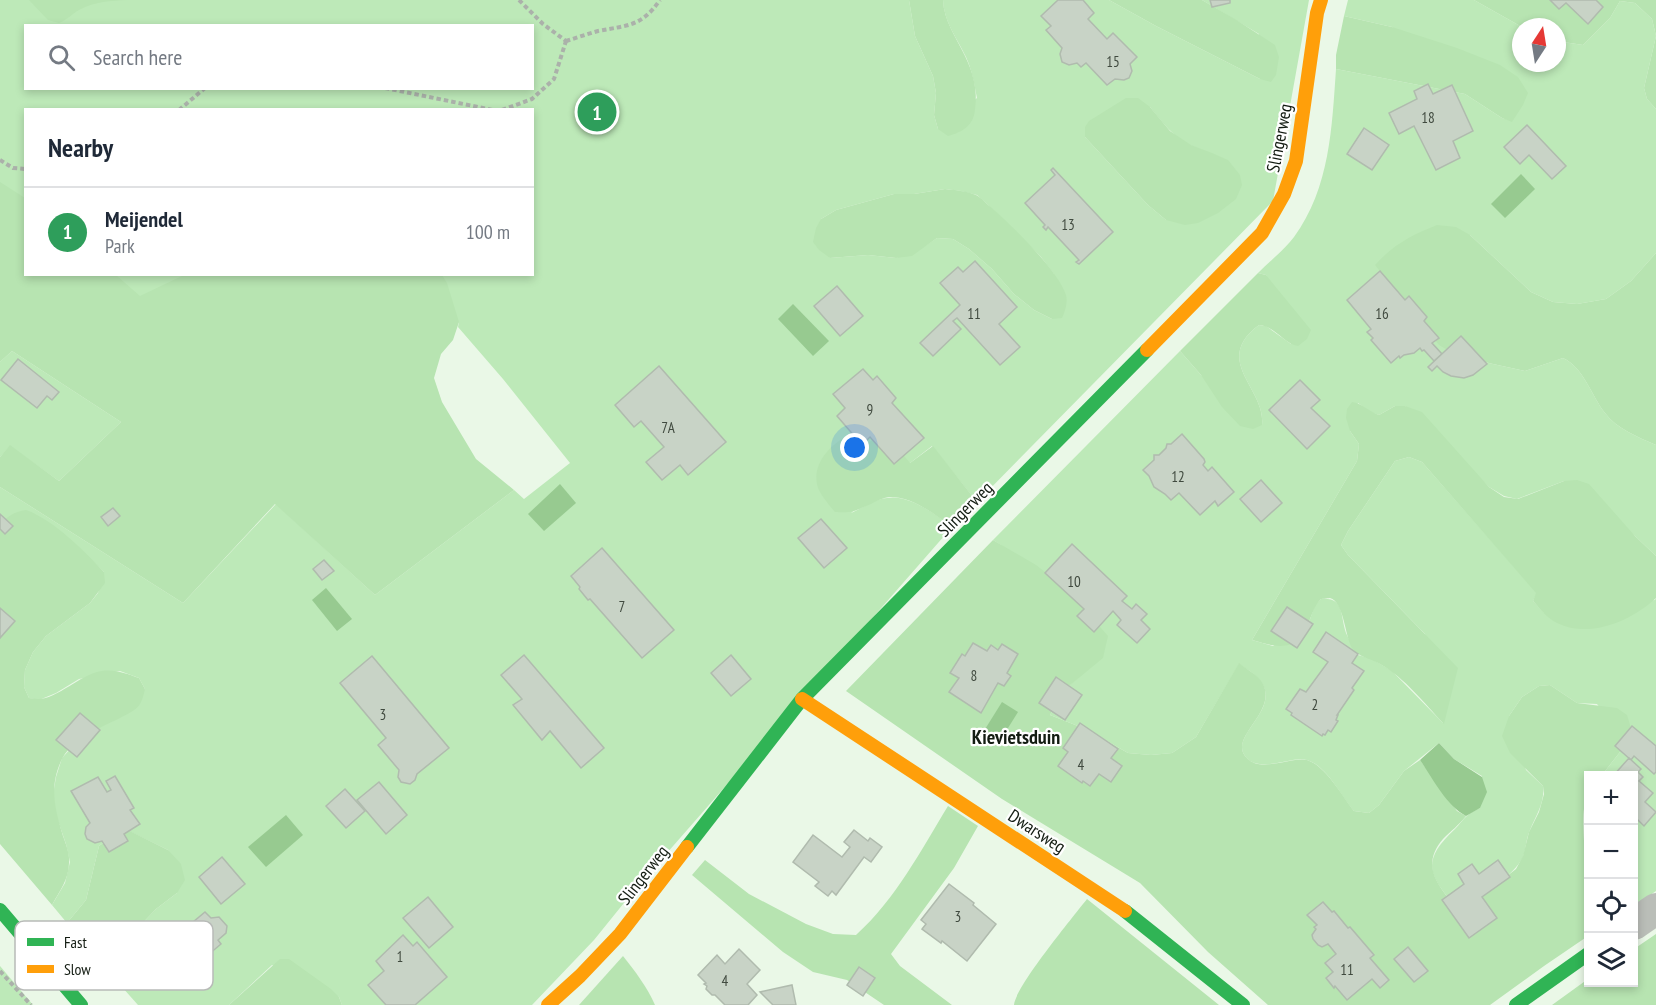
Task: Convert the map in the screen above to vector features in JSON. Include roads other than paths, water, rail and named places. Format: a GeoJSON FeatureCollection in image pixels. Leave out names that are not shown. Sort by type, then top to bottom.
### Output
{"type":"FeatureCollection","features":[{"type":"Feature","properties":{"kind":"street","name":"Slingerweg"},"geometry":{"type":"LineString","coordinates":[[548,1005],[580,976],[620,934],[802,699],[1262,233],[1284,194],[1296,161],[1317,13],[1321,0]]}},
{"type":"Feature","properties":{"kind":"street","name":"Dwarsweg"},"geometry":{"type":"LineString","coordinates":[[802,699],[1128,913],[1243,1005]]}},
{"type":"Feature","properties":{"kind":"street"},"geometry":{"type":"LineString","coordinates":[[1638,921],[1656,909]]}},
{"type":"Feature","properties":{"kind":"street"},"geometry":{"type":"LineString","coordinates":[[0,910],[15,928]]}},
{"type":"Feature","properties":{"kind":"street"},"geometry":{"type":"LineString","coordinates":[[1516,1005],[1584,957]]}},
{"type":"Feature","properties":{"kind":"street"},"geometry":{"type":"LineString","coordinates":[[68,990],[81,1005]]}},
{"type":"Feature","properties":{"kind":"place","name":"Meijendel"},"geometry":{"type":"Point","coordinates":[597,112]}},
{"type":"Feature","properties":{"kind":"district","name":"Kievietsduin"},"geometry":{"type":"Point","coordinates":[1016,737]}}]}
